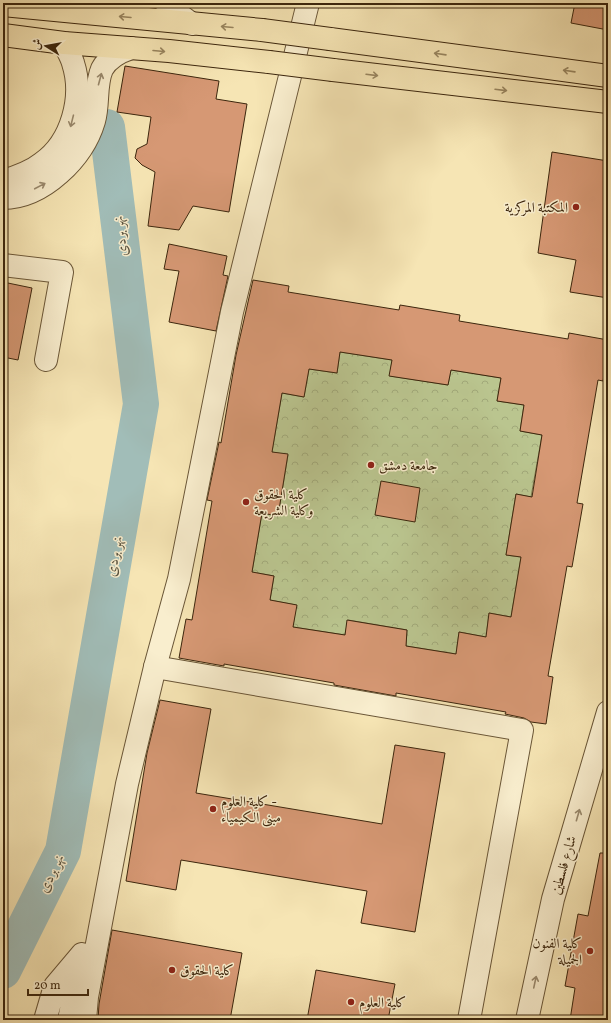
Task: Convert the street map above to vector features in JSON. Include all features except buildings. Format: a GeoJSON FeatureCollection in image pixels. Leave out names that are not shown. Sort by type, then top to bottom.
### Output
{"type":"FeatureCollection","features":[{"type":"Feature","properties":{"kind":"main road"},"geometry":{"type":"LineString","coordinates":[[10,6],[92,8],[192,24],[262,30],[608,76]]}},
{"type":"Feature","properties":{"kind":"main road"},"geometry":{"type":"LineString","coordinates":[[13,36],[64,43],[131,48],[269,62],[608,102]]}},
{"type":"Feature","properties":{"kind":"street"},"geometry":{"type":"LineString","coordinates":[[166,3],[192,24]]}},
{"type":"Feature","properties":{"kind":"street"},"geometry":{"type":"LineString","coordinates":[[85,1020],[87,997],[127,784],[155,667],[179,579],[232,312],[308,3]]}},
{"type":"Feature","properties":{"kind":"street"},"geometry":{"type":"LineString","coordinates":[[3,181],[24,174],[43,163],[58,147],[70,129],[75,107],[77,85],[73,63],[64,43]]}},
{"type":"Feature","properties":{"kind":"street"},"geometry":{"type":"LineString","coordinates":[[3,198],[23,194],[39,187],[66,167],[78,153],[87,138],[94,121],[98,85],[103,68],[115,55],[131,48]]}},
{"type":"Feature","properties":{"kind":"street"},"geometry":{"type":"LineString","coordinates":[[3,265],[62,272],[46,360]]}},
{"type":"Feature","properties":{"kind":"street"},"geometry":{"type":"LineString","coordinates":[[155,667],[522,730],[469,1020]]}},
{"type":"Feature","properties":{"kind":"street","name":"شارع فلسطين"},"geometry":{"type":"LineString","coordinates":[[527,1020],[553,899],[608,712]]}},
{"type":"Feature","properties":{"kind":"street"},"geometry":{"type":"LineString","coordinates":[[45,1020],[55,986],[82,954],[69,1020]]}},
{"type":"Feature","properties":{"kind":"green space"},"geometry":{"type":"Polygon","coordinates":[[[340,352],[392,360],[390,376],[448,385],[451,370],[501,378],[497,401],[524,405],[520,431],[542,435],[531,497],[516,494],[506,555],[521,557],[511,617],[489,613],[486,637],[459,632],[456,654],[406,646],[407,630],[348,620],[345,635],[293,627],[296,605],[270,600],[274,576],[252,572],[262,513],[278,516],[288,455],[272,452],[282,393],[304,397],[309,369],[337,373],[340,352]]]}},
{"type":"Feature","properties":{"kind":"waterway","name":"نهر بردى"},"geometry":{"type":"LineString","coordinates":[[3,971],[63,851],[141,404],[107,127]]}},
{"type":"Feature","properties":{"kind":"place","name":"المكتبة المركزية"},"geometry":{"type":"Point","coordinates":[576,207]}},
{"type":"Feature","properties":{"kind":"place","name":"جامعة دمشق"},"geometry":{"type":"Point","coordinates":[371,465]}},
{"type":"Feature","properties":{"kind":"place","name":"كلية الحقوق وكلية الشريعة"},"geometry":{"type":"Point","coordinates":[246,502]}},
{"type":"Feature","properties":{"kind":"place","name":"كلية العلوم - مبنى الكيمياء"},"geometry":{"type":"Point","coordinates":[213,809]}},
{"type":"Feature","properties":{"kind":"place","name":"كلية الفنون الجميلة"},"geometry":{"type":"Point","coordinates":[590,951]}},
{"type":"Feature","properties":{"kind":"place","name":"كلية الحقوق"},"geometry":{"type":"Point","coordinates":[172,970]}},
{"type":"Feature","properties":{"kind":"place","name":"كلية العلوم"},"geometry":{"type":"Point","coordinates":[351,1002]}}]}
